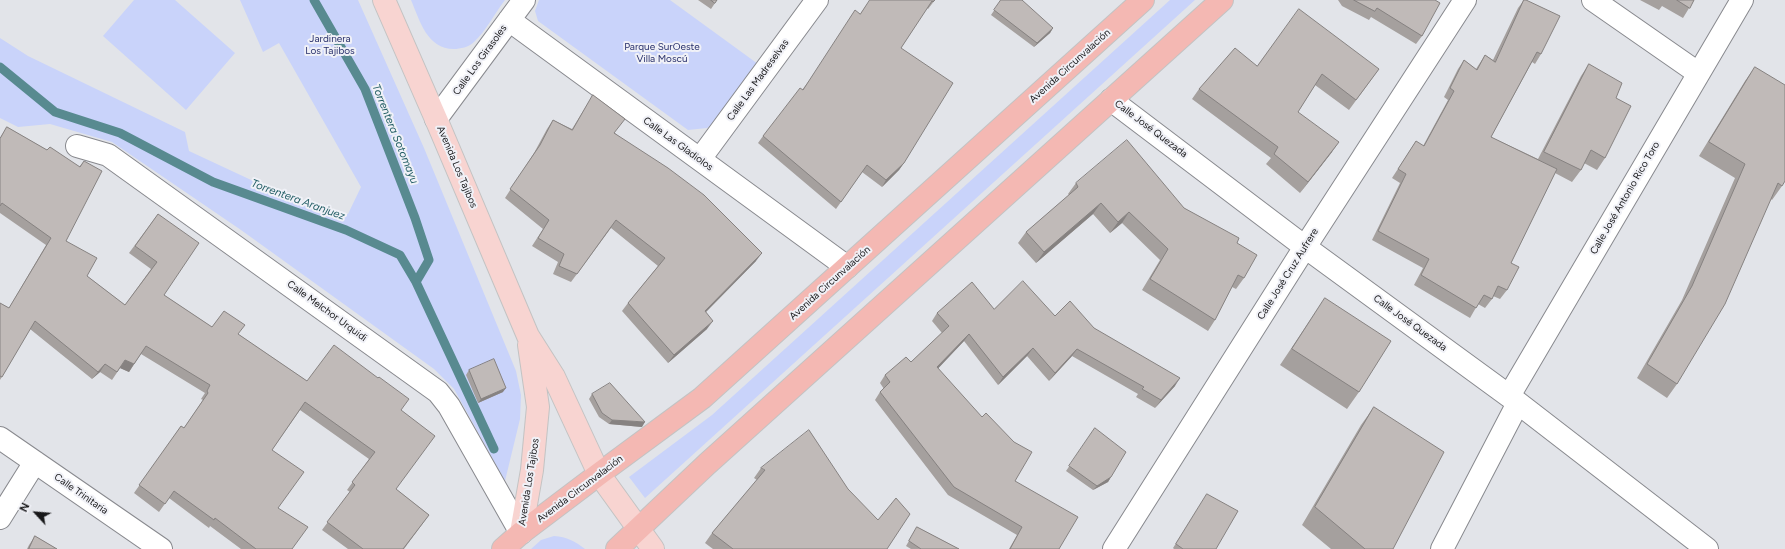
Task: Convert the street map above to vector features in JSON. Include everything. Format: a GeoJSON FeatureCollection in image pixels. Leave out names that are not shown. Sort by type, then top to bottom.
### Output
{"type":"FeatureCollection","features":[{"type":"Feature","properties":{"kind":"highway","name":"Avenida Circunvalación"},"geometry":{"type":"LineString","coordinates":[[503,549],[521,533],[702,398],[1143,0]]}},
{"type":"Feature","properties":{"kind":"highway"},"geometry":{"type":"LineString","coordinates":[[616,549],[707,464],[1222,0]]}},
{"type":"Feature","properties":{"kind":"main road","name":"Avenida Los Tajibos"},"geometry":{"type":"LineString","coordinates":[[384,0],[528,336],[554,377],[599,474],[653,549]]}},
{"type":"Feature","properties":{"kind":"main road","name":"Avenida Los Tajibos"},"geometry":{"type":"LineString","coordinates":[[521,533],[533,463],[538,407],[528,336]]}},
{"type":"Feature","properties":{"kind":"street","name":"Calle Los Girasoles"},"geometry":{"type":"LineString","coordinates":[[436,119],[524,0]]}},
{"type":"Feature","properties":{"kind":"street","name":"Calle Las Madreselvas"},"geometry":{"type":"LineString","coordinates":[[700,159],[816,0]]}},
{"type":"Feature","properties":{"kind":"street","name":"Calle José Cruz Aufrere"},"geometry":{"type":"LineString","coordinates":[[1114,549],[1305,247],[1465,0]]}},
{"type":"Feature","properties":{"kind":"street"},"geometry":{"type":"LineString","coordinates":[[1593,0],[1698,73]]}},
{"type":"Feature","properties":{"kind":"street","name":"Calle José Antonio Rico Toro"},"geometry":{"type":"LineString","coordinates":[[1442,549],[1513,400],[1698,73],[1742,0]]}},
{"type":"Feature","properties":{"kind":"street","name":"Calle Las Gladiolos"},"geometry":{"type":"LineString","coordinates":[[509,20],[847,267]]}},
{"type":"Feature","properties":{"kind":"street","name":"Calle José Quezada"},"geometry":{"type":"LineString","coordinates":[[1111,100],[1305,247],[1513,400],[1707,549]]}},
{"type":"Feature","properties":{"kind":"street","name":"Calle Melchor Urquidi"},"geometry":{"type":"LineString","coordinates":[[77,146],[108,155],[438,392],[450,406],[521,533]]}},
{"type":"Feature","properties":{"kind":"street","name":"Calle Trinitaria"},"geometry":{"type":"LineString","coordinates":[[0,438],[161,549]]}},
{"type":"Feature","properties":{"kind":"street"},"geometry":{"type":"LineString","coordinates":[[0,518],[35,462]]}},
{"type":"Feature","properties":{"kind":"green space"},"geometry":{"type":"Polygon","coordinates":[[[134,0],[175,0],[235,53],[186,110],[103,36],[134,0]]]}},
{"type":"Feature","properties":{"kind":"green space","name":"Jardinera Los Tajibos"},"geometry":{"type":"Polygon","coordinates":[[[240,0],[358,0],[424,148],[516,371],[521,395],[520,419],[505,481],[454,389],[434,369],[241,230],[112,142],[50,124],[18,127],[0,118],[0,38],[28,56],[185,132],[189,151],[324,214],[348,214],[361,187],[279,43],[263,52],[240,0]]]}},
{"type":"Feature","properties":{"kind":"green space"},"geometry":{"type":"Polygon","coordinates":[[[411,0],[505,0],[474,42],[459,49],[454,49],[445,48],[431,39],[421,25],[411,0]]]}},
{"type":"Feature","properties":{"kind":"green space","name":"Parque SurOeste Villa Moscú"},"geometry":{"type":"Polygon","coordinates":[[[539,0],[670,0],[758,64],[714,123],[707,128],[688,130],[538,21],[535,11],[539,0]]]}},
{"type":"Feature","properties":{"kind":"green space"},"geometry":{"type":"Polygon","coordinates":[[[1170,0],[1195,0],[645,498],[629,477],[712,415],[1170,0]]]}},
{"type":"Feature","properties":{"kind":"green space"},"geometry":{"type":"Polygon","coordinates":[[[554,536],[571,540],[585,549],[531,549],[541,540],[554,536]]]}},
{"type":"Feature","properties":{"kind":"building"},"geometry":{"type":"Polygon","coordinates":[[[870,0],[935,0],[933,2],[932,1],[901,48],[953,83],[904,163],[886,180],[867,165],[841,202],[763,136],[800,88],[803,90],[855,10],[860,14],[870,0]]]}},
{"type":"Feature","properties":{"kind":"building"},"geometry":{"type":"Polygon","coordinates":[[[1001,0],[1022,0],[1053,28],[1037,43],[994,10],[1001,0]]]}},
{"type":"Feature","properties":{"kind":"building"},"geometry":{"type":"Polygon","coordinates":[[[1354,0],[1435,0],[1440,3],[1422,36],[1377,8],[1375,11],[1354,0]]]}},
{"type":"Feature","properties":{"kind":"building"},"geometry":{"type":"Polygon","coordinates":[[[1524,0],[1560,16],[1541,54],[1537,52],[1491,137],[1557,169],[1511,263],[1519,267],[1507,290],[1498,286],[1492,299],[1484,295],[1476,308],[1421,275],[1429,259],[1378,231],[1406,174],[1398,169],[1416,141],[1424,146],[1454,91],[1450,88],[1464,60],[1477,70],[1485,55],[1495,62],[1524,0]]]}},
{"type":"Feature","properties":{"kind":"building"},"geometry":{"type":"Polygon","coordinates":[[[1677,0],[1694,0],[1690,8],[1677,0]]]}},
{"type":"Feature","properties":{"kind":"building"},"geometry":{"type":"Polygon","coordinates":[[[1299,9],[1379,69],[1356,100],[1322,74],[1298,112],[1339,142],[1308,182],[1274,154],[1278,147],[1199,89],[1235,48],[1257,66],[1299,9]]]}},
{"type":"Feature","properties":{"kind":"building"},"geometry":{"type":"Polygon","coordinates":[[[1589,64],[1622,83],[1616,98],[1631,106],[1605,158],[1591,150],[1581,170],[1544,152],[1589,64]]]}},
{"type":"Feature","properties":{"kind":"building"},"geometry":{"type":"Polygon","coordinates":[[[1755,67],[1785,85],[1785,181],[1782,186],[1778,183],[1725,304],[1677,384],[1647,364],[1692,286],[1745,164],[1709,142],[1755,67]]]}},
{"type":"Feature","properties":{"kind":"building"},"geometry":{"type":"Polygon","coordinates":[[[593,95],[625,119],[614,133],[668,168],[704,195],[762,253],[705,311],[713,321],[674,355],[628,303],[665,258],[616,220],[577,274],[559,266],[564,254],[538,238],[549,220],[510,189],[540,145],[553,120],[572,130],[593,95]]]}},
{"type":"Feature","properties":{"kind":"building"},"geometry":{"type":"Polygon","coordinates":[[[7,127],[47,150],[50,147],[80,167],[84,161],[102,171],[66,241],[97,258],[87,276],[125,305],[157,262],[135,246],[158,214],[199,243],[164,295],[212,327],[224,311],[245,325],[238,334],[307,381],[334,345],[409,399],[401,410],[435,436],[396,489],[429,515],[403,549],[363,549],[327,522],[355,485],[352,482],[375,452],[305,402],[272,450],[304,472],[278,508],[308,527],[292,549],[256,549],[215,518],[214,520],[174,491],[165,504],[139,485],[181,426],[184,428],[208,393],[207,391],[210,385],[146,346],[134,364],[125,360],[117,372],[105,364],[98,372],[35,321],[2,377],[0,376],[0,303],[9,308],[51,238],[2,203],[0,206],[0,139],[7,127]]]}},
{"type":"Feature","properties":{"kind":"building"},"geometry":{"type":"Polygon","coordinates":[[[1127,140],[1184,208],[1239,238],[1237,243],[1257,255],[1244,278],[1238,275],[1215,320],[1150,279],[1168,249],[1129,212],[1118,222],[1101,203],[1044,252],[1026,232],[1078,187],[1076,183],[1127,140]]]}},
{"type":"Feature","properties":{"kind":"building"},"geometry":{"type":"Polygon","coordinates":[[[1023,281],[1055,316],[1070,301],[1094,328],[1180,378],[1161,400],[1142,389],[1144,387],[1077,349],[1055,373],[1033,348],[1003,377],[969,334],[937,367],[982,417],[986,413],[1014,442],[1032,452],[1015,481],[1078,517],[1059,549],[1010,549],[1022,527],[954,487],[880,392],[890,382],[885,375],[906,357],[911,362],[949,326],[937,313],[972,282],[994,309],[1023,281]]]}},
{"type":"Feature","properties":{"kind":"building"},"geometry":{"type":"Polygon","coordinates":[[[1325,298],[1391,341],[1359,392],[1292,349],[1325,298]]]}},
{"type":"Feature","properties":{"kind":"building"},"geometry":{"type":"Polygon","coordinates":[[[494,359],[506,388],[481,399],[469,370],[494,359]]]}},
{"type":"Feature","properties":{"kind":"building"},"geometry":{"type":"Polygon","coordinates":[[[610,383],[645,422],[612,420],[602,413],[592,394],[610,383]]]}},
{"type":"Feature","properties":{"kind":"building"},"geometry":{"type":"Polygon","coordinates":[[[1374,407],[1444,452],[1393,549],[1365,549],[1315,507],[1374,407]]]}},
{"type":"Feature","properties":{"kind":"building"},"geometry":{"type":"Polygon","coordinates":[[[1095,428],[1126,452],[1111,477],[1097,486],[1069,466],[1095,428]]]}},
{"type":"Feature","properties":{"kind":"building"},"geometry":{"type":"Polygon","coordinates":[[[809,430],[848,489],[878,520],[896,498],[910,514],[887,549],[733,549],[712,533],[765,470],[761,468],[809,430]]]}},
{"type":"Feature","properties":{"kind":"building"},"geometry":{"type":"Polygon","coordinates":[[[1207,494],[1238,511],[1216,549],[1183,549],[1176,544],[1207,494]]]}},
{"type":"Feature","properties":{"kind":"building"},"geometry":{"type":"Polygon","coordinates":[[[917,527],[959,549],[921,549],[909,541],[917,527]]]}},
{"type":"Feature","properties":{"kind":"building"},"geometry":{"type":"Polygon","coordinates":[[[35,536],[57,549],[29,549],[35,536]]]}},
{"type":"Feature","properties":{"kind":"waterway","name":"Torrentera Sotomayu"},"geometry":{"type":"LineString","coordinates":[[314,0],[365,89],[415,218],[429,260],[416,282]]}},
{"type":"Feature","properties":{"kind":"waterway","name":"Torrentera Aranjuez"},"geometry":{"type":"LineString","coordinates":[[0,67],[55,112],[120,133],[213,182],[346,230],[400,255],[416,282],[494,449]]}}]}
